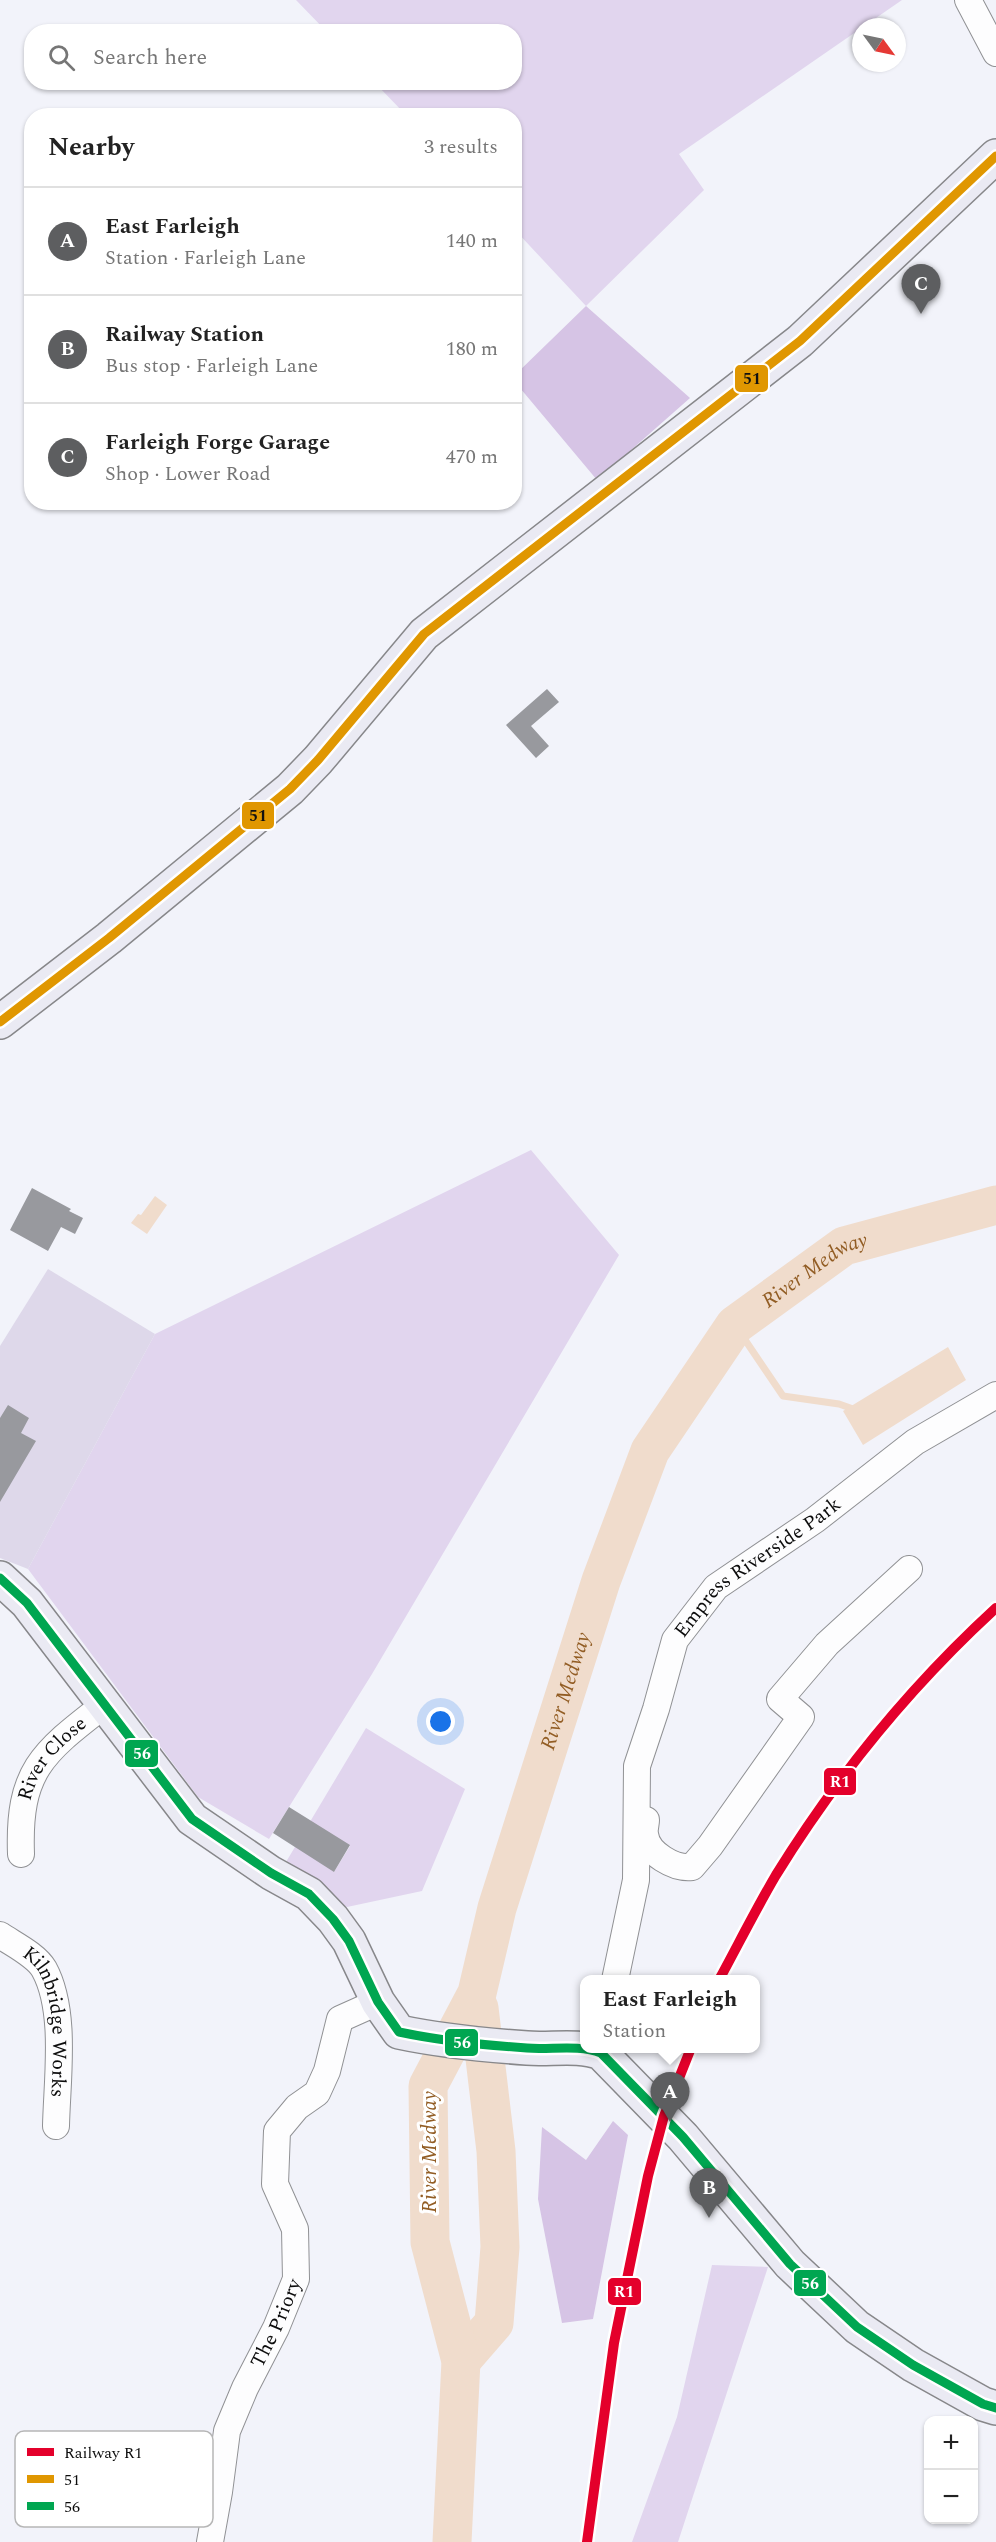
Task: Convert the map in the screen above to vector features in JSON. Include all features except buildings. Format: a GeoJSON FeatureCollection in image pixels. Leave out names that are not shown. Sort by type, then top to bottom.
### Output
{"type":"FeatureCollection","features":[{"type":"Feature","properties":{"kind":"street"},"geometry":{"type":"LineString","coordinates":[[968,0],[996,53]]}},
{"type":"Feature","properties":{"kind":"street"},"geometry":{"type":"LineString","coordinates":[[0,1022],[110,938],[290,789],[318,760],[424,634],[800,341],[996,156]]}},
{"type":"Feature","properties":{"kind":"street","name":"Empress Riverside Park"},"geometry":{"type":"LineString","coordinates":[[616,1975],[636,1880],[637,1766],[675,1640],[716,1587],[815,1520],[915,1442],[996,1395]]}},
{"type":"Feature","properties":{"kind":"street"},"geometry":{"type":"LineString","coordinates":[[637,1766],[654,1771],[644,1835],[651,1849],[682,1868],[692,1867],[710,1846],[801,1717],[780,1699],[827,1644],[909,1569]]}},
{"type":"Feature","properties":{"kind":"street"},"geometry":{"type":"LineString","coordinates":[[0,1578],[27,1603],[192,1819],[271,1873],[309,1894],[333,1919],[349,1941],[384,2012],[399,2032],[472,2044],[580,2049]]}},
{"type":"Feature","properties":{"kind":"street","name":"River Close"},"geometry":{"type":"LineString","coordinates":[[21,1854],[10,1821],[24,1796],[35,1768],[61,1739],[104,1705]]}},
{"type":"Feature","properties":{"kind":"street","name":"Kilnbridge Works"},"geometry":{"type":"LineString","coordinates":[[0,1935],[43,1967],[54,1996],[58,2036],[56,2126]]}},
{"type":"Feature","properties":{"kind":"street","name":"The Priory"},"geometry":{"type":"LineString","coordinates":[[213,2525],[227,2432],[245,2388],[276,2328],[296,2279],[295,2229],[275,2184],[277,2131],[297,2107],[317,2093],[327,2071],[340,2019],[384,2012]]}},
{"type":"Feature","properties":{"kind":"street"},"geometry":{"type":"LineString","coordinates":[[603,2053],[683,2137],[790,2264],[857,2327],[913,2365],[983,2404],[996,2408]]}},
{"type":"Feature","properties":{"kind":"street","name":"The Priory"},"geometry":{"type":"LineString","coordinates":[[210,2542],[213,2527]]}},
{"type":"Feature","properties":{"kind":"shaded area"},"geometry":{"type":"Polygon","coordinates":[[[296,0],[902,0],[876,18],[852,18],[852,35],[679,154],[704,190],[586,306],[522,237],[522,108],[399,108],[382,90],[522,90],[522,24],[319,24],[296,0]]]}},
{"type":"Feature","properties":{"kind":"shaded area"},"geometry":{"type":"Polygon","coordinates":[[[586,306],[690,398],[597,480],[522,390],[522,368],[586,306]]]}},
{"type":"Feature","properties":{"kind":"shaded area"},"geometry":{"type":"Polygon","coordinates":[[[531,1150],[619,1255],[372,1674],[269,1839],[198,1797],[28,1569],[155,1334],[531,1150]]]}},
{"type":"Feature","properties":{"kind":"shaded area"},"geometry":{"type":"Polygon","coordinates":[[[155,1196],[167,1205],[147,1234],[131,1223],[138,1214],[141,1215],[155,1196]]]}},
{"type":"Feature","properties":{"kind":"shaded area"},"geometry":{"type":"Polygon","coordinates":[[[48,1269],[155,1334],[28,1569],[0,1558],[0,1346],[48,1269]]]}},
{"type":"Feature","properties":{"kind":"shaded area"},"geometry":{"type":"Polygon","coordinates":[[[948,1347],[966,1380],[863,1445],[843,1411],[948,1347]]]}},
{"type":"Feature","properties":{"kind":"shaded area"},"geometry":{"type":"Polygon","coordinates":[[[366,1728],[465,1789],[422,1891],[347,1907],[283,1867],[366,1728]],[[315,1824],[334,1872],[350,1846],[315,1824]]]}},
{"type":"Feature","properties":{"kind":"shaded area"},"geometry":{"type":"Polygon","coordinates":[[[613,2121],[628,2135],[593,2319],[562,2323],[538,2199],[542,2127],[586,2160],[613,2121]]]}},
{"type":"Feature","properties":{"kind":"shaded area"},"geometry":{"type":"Polygon","coordinates":[[[712,2265],[768,2267],[678,2542],[632,2542],[677,2417],[712,2265]]]}},
{"type":"Feature","properties":{"kind":"waterway","name":"River Medway"},"geometry":{"type":"LineString","coordinates":[[452,2542],[461,2361],[430,2242],[428,2086],[477,1993],[497,1908],[601,1581],[650,1451],[735,1325],[844,1246],[996,1205]]}},
{"type":"Feature","properties":{"kind":"waterway"},"geometry":{"type":"LineString","coordinates":[[735,1325],[783,1396],[839,1404],[856,1410]]}},
{"type":"Feature","properties":{"kind":"waterway","name":"River Medway"},"geometry":{"type":"LineString","coordinates":[[461,2361],[494,2323],[500,2247],[496,2151],[479,2008]]}},
{"type":"Feature","properties":{"kind":"rail line","name":"R1"},"geometry":{"type":"LineString","coordinates":[[722,1975],[776,1875],[850,1768],[905,1701],[996,1608]]}},
{"type":"Feature","properties":{"kind":"rail line","name":"R1"},"geometry":{"type":"LineString","coordinates":[[587,2542],[614,2343],[648,2176],[664,2116],[689,2053]]}},
{"type":"Feature","properties":{"kind":"transit line","name":"51"},"geometry":{"type":"LineString","coordinates":[[0,1022],[109,938],[290,789],[318,760],[424,634],[800,341],[996,156]]}},
{"type":"Feature","properties":{"kind":"transit line","name":"56"},"geometry":{"type":"LineString","coordinates":[[0,1578],[27,1603],[192,1819],[271,1873],[309,1894],[333,1919],[349,1941],[378,2002],[399,2032],[479,2044],[580,2049]]}},
{"type":"Feature","properties":{"kind":"transit line","name":"56"},"geometry":{"type":"LineString","coordinates":[[601,2053],[683,2137],[790,2264],[857,2327],[913,2365],[983,2404],[996,2408]]}},
{"type":"Feature","properties":{"kind":"place","name":"Farleigh Forge Garage"},"geometry":{"type":"Point","coordinates":[921,314]}},
{"type":"Feature","properties":{"kind":"place","name":"East Farleigh"},"geometry":{"type":"Point","coordinates":[670,2122]}},
{"type":"Feature","properties":{"kind":"place","name":"Railway Station"},"geometry":{"type":"Point","coordinates":[709,2218]}}]}
